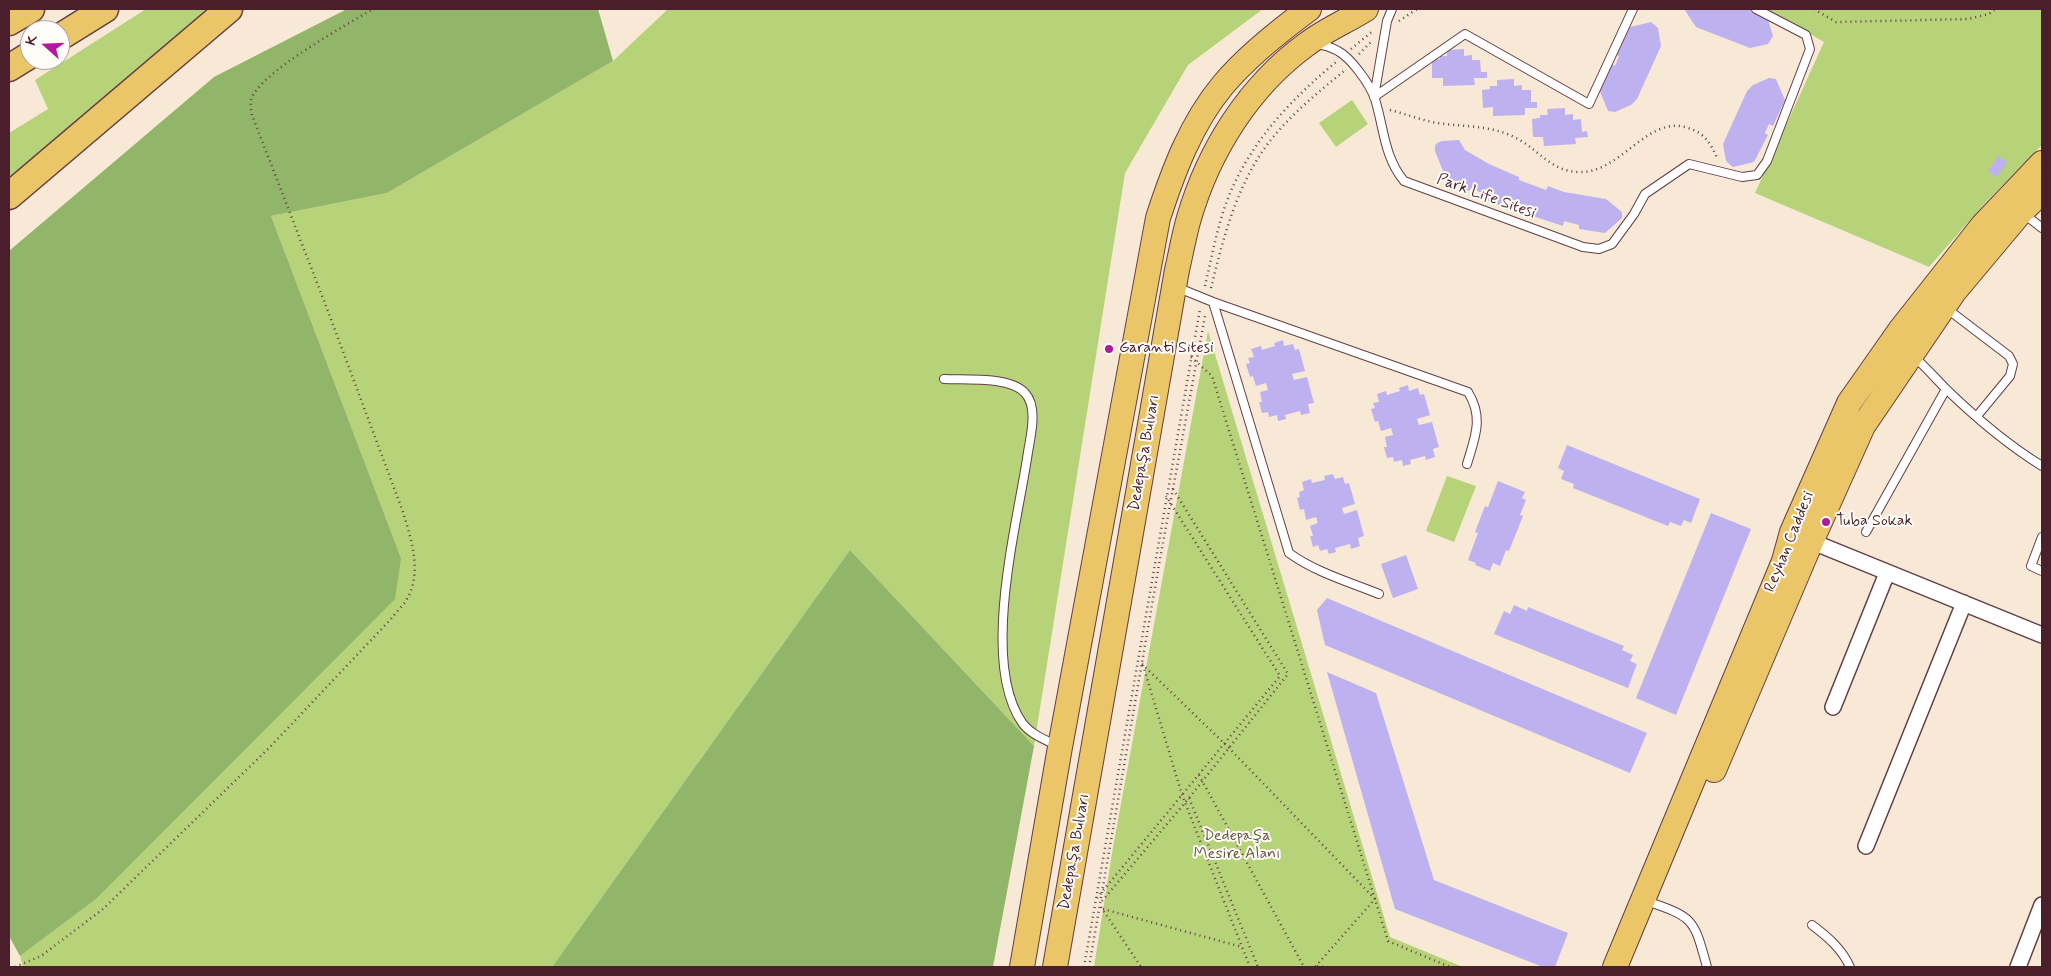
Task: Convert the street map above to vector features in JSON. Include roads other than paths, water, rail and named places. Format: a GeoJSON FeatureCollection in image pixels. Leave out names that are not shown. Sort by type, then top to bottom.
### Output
{"type":"FeatureCollection","features":[{"type":"Feature","properties":{"kind":"highway"},"geometry":{"type":"LineString","coordinates":[[9,22],[31,9]]}},
{"type":"Feature","properties":{"kind":"highway"},"geometry":{"type":"LineString","coordinates":[[70,31],[105,9]]}},
{"type":"Feature","properties":{"kind":"highway"},"geometry":{"type":"LineString","coordinates":[[9,196],[229,9]]}},
{"type":"Feature","properties":{"kind":"highway"},"geometry":{"type":"LineString","coordinates":[[9,68],[20,61]]}},
{"type":"Feature","properties":{"kind":"main road","name":"Dedepaşa Bulvarı"},"geometry":{"type":"LineString","coordinates":[[1022,967],[1060,747],[1156,228],[1169,183],[1180,154],[1197,123],[1223,85],[1282,28],[1309,9]]}},
{"type":"Feature","properties":{"kind":"main road","name":"Dedepaşa Bulvarı"},"geometry":{"type":"LineString","coordinates":[[1055,967],[1174,286],[1188,218],[1205,171],[1231,124],[1263,84],[1307,43],[1366,9]]}},
{"type":"Feature","properties":{"kind":"main road","name":"Reyhan Caddesi"},"geometry":{"type":"LineString","coordinates":[[1802,537],[1850,403],[1901,329],[1982,225],[2042,163]]}},
{"type":"Feature","properties":{"kind":"main road","name":"Reyhan Caddesi"},"geometry":{"type":"LineString","coordinates":[[1630,967],[1650,902],[1784,561],[1802,537],[1863,426],[1910,354],[1944,306],[2021,212],[2042,192]]}},
{"type":"Feature","properties":{"kind":"main road","name":"Reyhan Caddesi"},"geometry":{"type":"LineString","coordinates":[[1615,967],[1650,902]]}},
{"type":"Feature","properties":{"kind":"street"},"geometry":{"type":"LineString","coordinates":[[1802,537],[2042,635]]}},
{"type":"Feature","properties":{"kind":"street"},"geometry":{"type":"LineString","coordinates":[[1833,707],[1887,573]]}},
{"type":"Feature","properties":{"kind":"street"},"geometry":{"type":"LineString","coordinates":[[1866,846],[1964,603]]}},
{"type":"Feature","properties":{"kind":"street"},"geometry":{"type":"LineString","coordinates":[[2018,967],[2042,905]]}},
{"type":"Feature","properties":{"kind":"lane"},"geometry":{"type":"LineString","coordinates":[[1374,96],[1387,21],[1392,9]]}},
{"type":"Feature","properties":{"kind":"lane"},"geometry":{"type":"LineString","coordinates":[[1374,96],[1465,34],[1589,104],[1633,9]]}},
{"type":"Feature","properties":{"kind":"lane","name":"Park Life Sitesi"},"geometry":{"type":"LineString","coordinates":[[1374,96],[1391,161],[1404,181],[1583,247],[1599,249],[1612,244],[1634,214],[1645,194],[1689,164],[1742,177],[1757,175],[1767,161],[1810,49],[1806,36],[1756,9]]}},
{"type":"Feature","properties":{"kind":"lane"},"geometry":{"type":"LineString","coordinates":[[1307,43],[1326,46],[1339,51],[1352,63],[1374,96]]}},
{"type":"Feature","properties":{"kind":"lane"},"geometry":{"type":"LineString","coordinates":[[2021,212],[2042,228]]}},
{"type":"Feature","properties":{"kind":"lane"},"geometry":{"type":"LineString","coordinates":[[1174,286],[1468,392],[1472,398],[1478,426],[1467,464]]}},
{"type":"Feature","properties":{"kind":"lane"},"geometry":{"type":"LineString","coordinates":[[1208,299],[1289,553],[1300,562],[1317,570],[1379,594]]}},
{"type":"Feature","properties":{"kind":"lane"},"geometry":{"type":"LineString","coordinates":[[1944,306],[2009,356],[2013,364],[2010,376],[1977,416]]}},
{"type":"Feature","properties":{"kind":"lane"},"geometry":{"type":"LineString","coordinates":[[1910,354],[1977,416],[2022,454],[2042,466]]}},
{"type":"Feature","properties":{"kind":"lane"},"geometry":{"type":"LineString","coordinates":[[944,379],[1011,384],[1026,393],[1031,404],[1031,435],[1004,597],[1002,640],[1004,665],[1006,682],[1015,709],[1024,725],[1039,738],[1060,747]]}},
{"type":"Feature","properties":{"kind":"lane"},"geometry":{"type":"LineString","coordinates":[[1866,532],[1946,389]]}},
{"type":"Feature","properties":{"kind":"lane"},"geometry":{"type":"LineString","coordinates":[[2042,537],[2031,566],[2042,571]]}},
{"type":"Feature","properties":{"kind":"lane"},"geometry":{"type":"LineString","coordinates":[[1650,902],[1680,914],[1690,922],[1697,931],[1707,967]]}},
{"type":"Feature","properties":{"kind":"lane"},"geometry":{"type":"LineString","coordinates":[[1812,925],[1836,946],[1850,967]]}},
{"type":"Feature","properties":{"kind":"place","name":"Garanti Sitesi"},"geometry":{"type":"Point","coordinates":[1109,349]}},
{"type":"Feature","properties":{"kind":"place","name":"Tuba Sokak"},"geometry":{"type":"Point","coordinates":[1826,522]}},
{"type":"Feature","properties":{"kind":"park label","name":"Dedepaşa Mesire Alanı"},"geometry":{"type":"Point","coordinates":[1237,846]}}]}
